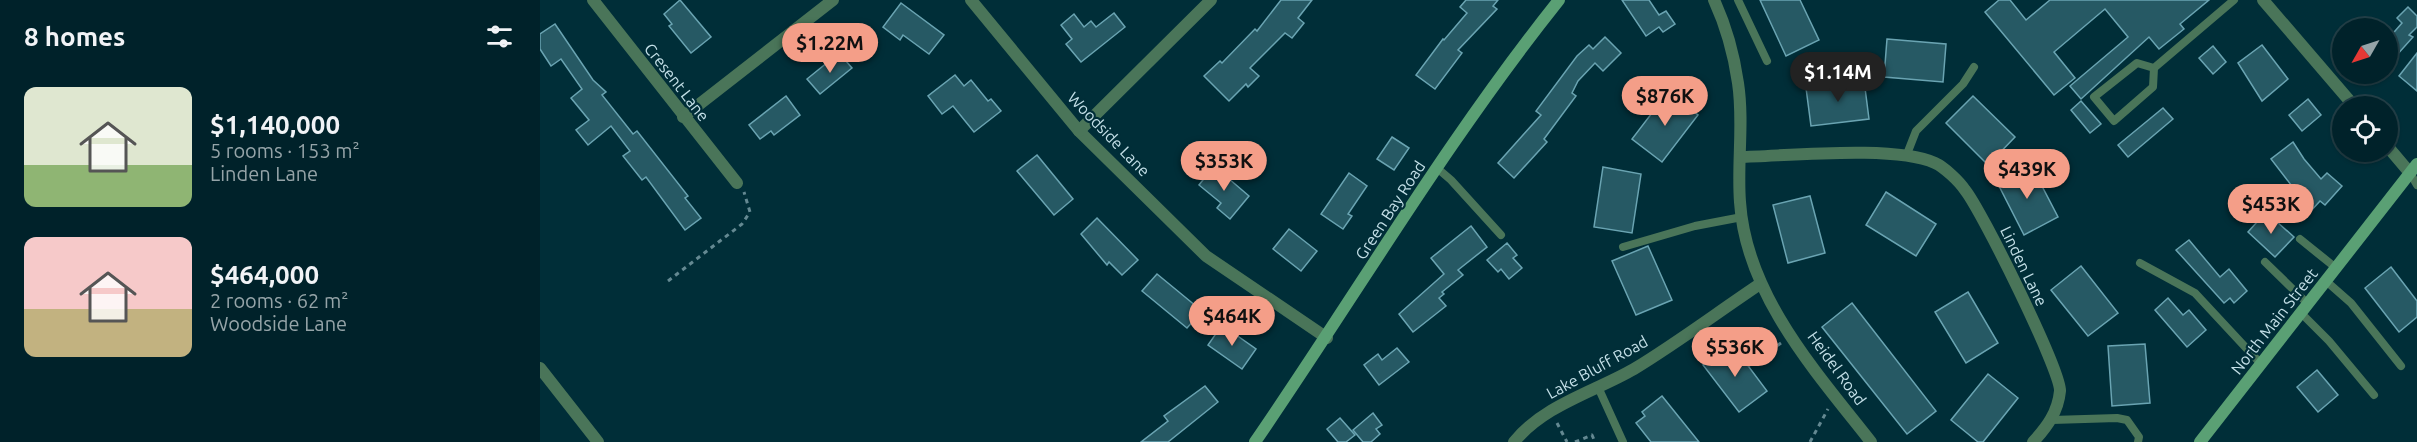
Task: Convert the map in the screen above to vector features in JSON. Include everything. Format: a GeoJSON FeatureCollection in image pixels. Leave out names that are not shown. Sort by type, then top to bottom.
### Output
{"type":"FeatureCollection","features":[{"type":"Feature","properties":{"kind":"street","name":"Cresent Lane"},"geometry":{"type":"LineString","coordinates":[[593,0],[737,183]]}},
{"type":"Feature","properties":{"kind":"street"},"geometry":{"type":"LineString","coordinates":[[683,117],[833,0]]}},
{"type":"Feature","properties":{"kind":"street","name":"Woodside Lane"},"geometry":{"type":"LineString","coordinates":[[971,0],[1079,131],[1206,256],[1327,338]]}},
{"type":"Feature","properties":{"kind":"street"},"geometry":{"type":"LineString","coordinates":[[1079,131],[1211,0]]}},
{"type":"Feature","properties":{"kind":"street","name":"Green Bay Road"},"geometry":{"type":"LineString","coordinates":[[1255,442],[1327,338],[1437,168],[1512,59],[1559,0]]}},
{"type":"Feature","properties":{"kind":"street","name":"Heidel Road"},"geometry":{"type":"LineString","coordinates":[[1714,0],[1724,22],[1739,84],[1742,217],[1760,284],[1791,335],[1871,442]]}},
{"type":"Feature","properties":{"kind":"street"},"geometry":{"type":"LineString","coordinates":[[2263,0],[2345,96]]}},
{"type":"Feature","properties":{"kind":"street","name":"Linden Lane"},"geometry":{"type":"LineString","coordinates":[[1740,157],[1907,154],[1937,163],[1965,189],[1992,236],[2050,358],[2060,389],[2052,420],[2033,442]]}},
{"type":"Feature","properties":{"kind":"street"},"geometry":{"type":"LineString","coordinates":[[2398,155],[2414,169]]}},
{"type":"Feature","properties":{"kind":"street","name":"North Main Street"},"geometry":{"type":"LineString","coordinates":[[2200,442],[2414,169]]}},
{"type":"Feature","properties":{"kind":"street","name":"Lake Bluff Road"},"geometry":{"type":"LineString","coordinates":[[1514,442],[1523,431],[1550,412],[1634,368],[1760,284]]}},
{"type":"Feature","properties":{"kind":"street"},"geometry":{"type":"LineString","coordinates":[[540,368],[598,442]]}},
{"type":"Feature","properties":{"kind":"lane"},"geometry":{"type":"LineString","coordinates":[[1738,0],[1767,61]]}},
{"type":"Feature","properties":{"kind":"lane"},"geometry":{"type":"LineString","coordinates":[[2154,68],[2137,63],[2094,97],[2114,121],[2153,87],[2154,68],[2234,0]]}},
{"type":"Feature","properties":{"kind":"lane"},"geometry":{"type":"LineString","coordinates":[[1907,154],[1917,131],[1963,84],[1974,67]]}},
{"type":"Feature","properties":{"kind":"lane"},"geometry":{"type":"LineString","coordinates":[[1437,168],[1451,180],[1501,235]]}},
{"type":"Feature","properties":{"kind":"lane"},"geometry":{"type":"LineString","coordinates":[[2414,169],[2417,185]]}},
{"type":"Feature","properties":{"kind":"lane"},"geometry":{"type":"LineString","coordinates":[[1623,247],[1695,225],[1742,217]]}},
{"type":"Feature","properties":{"kind":"lane"},"geometry":{"type":"LineString","coordinates":[[2300,239],[2336,268]]}},
{"type":"Feature","properties":{"kind":"lane"},"geometry":{"type":"LineString","coordinates":[[2265,262],[2374,395]]}},
{"type":"Feature","properties":{"kind":"lane"},"geometry":{"type":"LineString","coordinates":[[2140,263],[2195,293],[2261,364]]}},
{"type":"Feature","properties":{"kind":"lane"},"geometry":{"type":"LineString","coordinates":[[2326,281],[2351,303],[2401,366]]}},
{"type":"Feature","properties":{"kind":"lane"},"geometry":{"type":"LineString","coordinates":[[1598,387],[1623,442]]}},
{"type":"Feature","properties":{"kind":"lane"},"geometry":{"type":"LineString","coordinates":[[2052,420],[2117,417],[2127,420],[2139,437],[2138,442]]}},
{"type":"Feature","properties":{"kind":"path"},"geometry":{"type":"LineString","coordinates":[[668,281],[742,224],[750,212],[747,195],[737,183]]}},
{"type":"Feature","properties":{"kind":"path"},"geometry":{"type":"LineString","coordinates":[[1748,366],[1791,335]]}},
{"type":"Feature","properties":{"kind":"path"},"geometry":{"type":"LineString","coordinates":[[1810,442],[1835,396]]}},
{"type":"Feature","properties":{"kind":"path"},"geometry":{"type":"LineString","coordinates":[[1550,412],[1568,442]]}},
{"type":"Feature","properties":{"kind":"path"},"geometry":{"type":"LineString","coordinates":[[1575,442],[1592,435],[1595,442]]}},
{"type":"Feature","properties":{"kind":"building"},"geometry":{"type":"Polygon","coordinates":[[[680,0],[711,37],[691,53],[669,26],[672,24],[664,14],[680,0]]]}},
{"type":"Feature","properties":{"kind":"building"},"geometry":{"type":"Polygon","coordinates":[[[1281,0],[1312,0],[1298,18],[1304,23],[1292,38],[1285,33],[1250,68],[1259,76],[1248,87],[1246,84],[1229,101],[1204,76],[1220,61],[1222,63],[1255,29],[1257,31],[1281,0]]]}},
{"type":"Feature","properties":{"kind":"building"},"geometry":{"type":"Polygon","coordinates":[[[1466,0],[1498,0],[1493,6],[1497,9],[1458,50],[1462,53],[1435,89],[1416,75],[1443,39],[1467,13],[1460,7],[1466,0]]]}},
{"type":"Feature","properties":{"kind":"building"},"geometry":{"type":"Polygon","coordinates":[[[1622,0],[1649,0],[1659,15],[1666,11],[1675,24],[1663,32],[1659,27],[1646,36],[1622,0]]]}},
{"type":"Feature","properties":{"kind":"building"},"geometry":{"type":"Polygon","coordinates":[[[1760,0],[1800,0],[1819,40],[1786,56],[1760,0]]]}},
{"type":"Feature","properties":{"kind":"building"},"geometry":{"type":"Polygon","coordinates":[[[1999,0],[2010,0],[2026,20],[2050,0],[2209,0],[2180,24],[2184,29],[2159,49],[2149,37],[2081,99],[2070,86],[2128,37],[2105,9],[2054,52],[2075,78],[2054,95],[1985,12],[1999,0]]]}},
{"type":"Feature","properties":{"kind":"building"},"geometry":{"type":"Polygon","coordinates":[[[901,3],[944,35],[929,54],[903,35],[900,40],[883,27],[901,3]]]}},
{"type":"Feature","properties":{"kind":"building"},"geometry":{"type":"Polygon","coordinates":[[[2408,7],[2417,16],[2417,27],[2409,35],[2413,37],[2398,54],[2398,28],[2402,23],[2397,18],[2408,7]]]}},
{"type":"Feature","properties":{"kind":"building"},"geometry":{"type":"Polygon","coordinates":[[[1114,13],[1125,27],[1081,62],[1066,44],[1072,39],[1061,25],[1074,14],[1084,27],[1091,21],[1096,27],[1114,13]]]}},
{"type":"Feature","properties":{"kind":"building"},"geometry":{"type":"Polygon","coordinates":[[[555,24],[593,80],[606,92],[602,95],[633,134],[637,131],[688,196],[685,198],[701,218],[685,230],[646,177],[642,180],[623,156],[630,151],[611,126],[588,145],[576,130],[589,120],[571,98],[582,89],[561,59],[551,66],[540,49],[540,34],[555,24]]]}},
{"type":"Feature","properties":{"kind":"building"},"geometry":{"type":"Polygon","coordinates":[[[1605,37],[1621,53],[1603,71],[1595,63],[1578,81],[1572,93],[1576,96],[1544,139],[1547,142],[1514,178],[1498,163],[1541,115],[1536,111],[1577,56],[1589,45],[1593,49],[1605,37]]]}},
{"type":"Feature","properties":{"kind":"building"},"geometry":{"type":"Polygon","coordinates":[[[1887,39],[1946,44],[1943,82],[1884,77],[1887,39]]]}},
{"type":"Feature","properties":{"kind":"building"},"geometry":{"type":"Polygon","coordinates":[[[2262,45],[2288,79],[2262,101],[2238,63],[2262,45]]]}},
{"type":"Feature","properties":{"kind":"building"},"geometry":{"type":"Polygon","coordinates":[[[2213,46],[2226,62],[2213,74],[2199,58],[2213,46]]]}},
{"type":"Feature","properties":{"kind":"building"},"geometry":{"type":"Polygon","coordinates":[[[839,53],[852,68],[820,94],[807,79],[839,53]]]}},
{"type":"Feature","properties":{"kind":"building"},"geometry":{"type":"Polygon","coordinates":[[[2417,53],[2417,91],[2399,76],[2417,53]]]}},
{"type":"Feature","properties":{"kind":"building"},"geometry":{"type":"Polygon","coordinates":[[[955,75],[964,86],[971,80],[988,101],[991,99],[1001,111],[974,132],[953,106],[942,114],[928,96],[955,75]]]}},
{"type":"Feature","properties":{"kind":"building"},"geometry":{"type":"Polygon","coordinates":[[[1864,80],[1869,119],[1811,126],[1806,88],[1864,80]]]}},
{"type":"Feature","properties":{"kind":"building"},"geometry":{"type":"Polygon","coordinates":[[[1668,92],[1698,115],[1662,162],[1632,139],[1668,92]]]}},
{"type":"Feature","properties":{"kind":"building"},"geometry":{"type":"Polygon","coordinates":[[[786,96],[800,115],[774,135],[771,131],[760,139],[749,125],[786,96]]]}},
{"type":"Feature","properties":{"kind":"building"},"geometry":{"type":"Polygon","coordinates":[[[1973,96],[2015,137],[1988,165],[1946,123],[1973,96]]]}},
{"type":"Feature","properties":{"kind":"building"},"geometry":{"type":"Polygon","coordinates":[[[2308,99],[2321,115],[2302,131],[2289,115],[2308,99]]]}},
{"type":"Feature","properties":{"kind":"building"},"geometry":{"type":"Polygon","coordinates":[[[2081,101],[2101,124],[2090,133],[2071,110],[2081,101]]]}},
{"type":"Feature","properties":{"kind":"building"},"geometry":{"type":"Polygon","coordinates":[[[2163,108],[2173,119],[2128,157],[2118,145],[2163,108]]]}},
{"type":"Feature","properties":{"kind":"building"},"geometry":{"type":"Polygon","coordinates":[[[1392,137],[1409,148],[1394,170],[1377,159],[1392,137]]]}},
{"type":"Feature","properties":{"kind":"building"},"geometry":{"type":"Polygon","coordinates":[[[2293,142],[2321,179],[2327,173],[2342,186],[2325,205],[2320,201],[2310,212],[2291,195],[2295,190],[2271,159],[2293,142]]]}},
{"type":"Feature","properties":{"kind":"building"},"geometry":{"type":"Polygon","coordinates":[[[1037,155],[1073,199],[1054,215],[1017,171],[1037,155]]]}},
{"type":"Feature","properties":{"kind":"building"},"geometry":{"type":"Polygon","coordinates":[[[2031,165],[2058,217],[2024,235],[1997,182],[2031,165]]]}},
{"type":"Feature","properties":{"kind":"building"},"geometry":{"type":"Polygon","coordinates":[[[1214,166],[1249,196],[1230,219],[1217,208],[1221,203],[1199,185],[1214,166]]]}},
{"type":"Feature","properties":{"kind":"building"},"geometry":{"type":"Polygon","coordinates":[[[1603,167],[1641,174],[1632,233],[1594,227],[1603,167]]]}},
{"type":"Feature","properties":{"kind":"building"},"geometry":{"type":"Polygon","coordinates":[[[1349,173],[1367,186],[1348,214],[1352,216],[1343,229],[1321,214],[1349,173]]]}},
{"type":"Feature","properties":{"kind":"building"},"geometry":{"type":"Polygon","coordinates":[[[1886,192],[1936,224],[1916,256],[1866,225],[1886,192]]]}},
{"type":"Feature","properties":{"kind":"building"},"geometry":{"type":"Polygon","coordinates":[[[1810,196],[1825,253],[1788,263],[1773,205],[1810,196]]]}},
{"type":"Feature","properties":{"kind":"building"},"geometry":{"type":"Polygon","coordinates":[[[2266,212],[2294,237],[2275,257],[2248,232],[2266,212]]]}},
{"type":"Feature","properties":{"kind":"building"},"geometry":{"type":"Polygon","coordinates":[[[1097,218],[1138,260],[1122,275],[1109,262],[1107,265],[1081,234],[1097,218]]]}},
{"type":"Feature","properties":{"kind":"building"},"geometry":{"type":"Polygon","coordinates":[[[1471,226],[1487,247],[1458,270],[1463,275],[1442,292],[1444,294],[1439,298],[1446,306],[1413,332],[1399,314],[1444,274],[1431,258],[1471,226]]]}},
{"type":"Feature","properties":{"kind":"building"},"geometry":{"type":"Polygon","coordinates":[[[1289,229],[1317,251],[1301,271],[1273,249],[1289,229]]]}},
{"type":"Feature","properties":{"kind":"building"},"geometry":{"type":"Polygon","coordinates":[[[2189,240],[2220,277],[2229,269],[2247,291],[2234,303],[2230,298],[2224,303],[2176,250],[2189,240]]]}},
{"type":"Feature","properties":{"kind":"building"},"geometry":{"type":"Polygon","coordinates":[[[1507,243],[1517,255],[1513,258],[1522,268],[1509,279],[1501,269],[1498,272],[1487,260],[1507,243]]]}},
{"type":"Feature","properties":{"kind":"building"},"geometry":{"type":"Polygon","coordinates":[[[1648,246],[1672,300],[1636,315],[1612,261],[1648,246]]]}},
{"type":"Feature","properties":{"kind":"building"},"geometry":{"type":"Polygon","coordinates":[[[2081,266],[2118,313],[2088,336],[2051,290],[2081,266]]]}},
{"type":"Feature","properties":{"kind":"building"},"geometry":{"type":"Polygon","coordinates":[[[2391,267],[2417,301],[2417,317],[2399,332],[2365,288],[2391,267]]]}},
{"type":"Feature","properties":{"kind":"building"},"geometry":{"type":"Polygon","coordinates":[[[1157,274],[1202,311],[1187,328],[1142,291],[1157,274]]]}},
{"type":"Feature","properties":{"kind":"building"},"geometry":{"type":"Polygon","coordinates":[[[1968,292],[1998,343],[1966,363],[1935,312],[1968,292]]]}},
{"type":"Feature","properties":{"kind":"building"},"geometry":{"type":"Polygon","coordinates":[[[2168,298],[2183,315],[2189,310],[2206,330],[2187,347],[2155,310],[2168,298]]]}},
{"type":"Feature","properties":{"kind":"building"},"geometry":{"type":"Polygon","coordinates":[[[1852,303],[1936,411],[1907,434],[1822,327],[1852,303]]]}},
{"type":"Feature","properties":{"kind":"building"},"geometry":{"type":"Polygon","coordinates":[[[1222,325],[1256,349],[1242,369],[1208,345],[1222,325]]]}},
{"type":"Feature","properties":{"kind":"building"},"geometry":{"type":"Polygon","coordinates":[[[1731,343],[1767,391],[1739,412],[1703,365],[1731,343]]]}},
{"type":"Feature","properties":{"kind":"building"},"geometry":{"type":"Polygon","coordinates":[[[2145,344],[2150,403],[2112,406],[2108,346],[2145,344]]]}},
{"type":"Feature","properties":{"kind":"building"},"geometry":{"type":"Polygon","coordinates":[[[1397,348],[1409,362],[1379,385],[1364,365],[1378,354],[1382,360],[1397,348]]]}},
{"type":"Feature","properties":{"kind":"building"},"geometry":{"type":"Polygon","coordinates":[[[2317,370],[2338,395],[2318,412],[2297,387],[2317,370]]]}},
{"type":"Feature","properties":{"kind":"building"},"geometry":{"type":"Polygon","coordinates":[[[1988,374],[2018,398],[1983,442],[1978,442],[1951,420],[1988,374]]]}},
{"type":"Feature","properties":{"kind":"building"},"geometry":{"type":"Polygon","coordinates":[[[1205,386],[1218,402],[1168,442],[1141,442],[1168,421],[1164,416],[1205,386]]]}},
{"type":"Feature","properties":{"kind":"building"},"geometry":{"type":"Polygon","coordinates":[[[1662,396],[1699,442],[1651,442],[1636,423],[1645,416],[1642,412],[1662,396]]]}},
{"type":"Feature","properties":{"kind":"building"},"geometry":{"type":"Polygon","coordinates":[[[1373,413],[1382,425],[1376,429],[1380,434],[1371,442],[1363,442],[1353,430],[1373,413]]]}},
{"type":"Feature","properties":{"kind":"building"},"geometry":{"type":"Polygon","coordinates":[[[1340,418],[1355,435],[1346,442],[1338,442],[1327,429],[1340,418]]]}}]}
